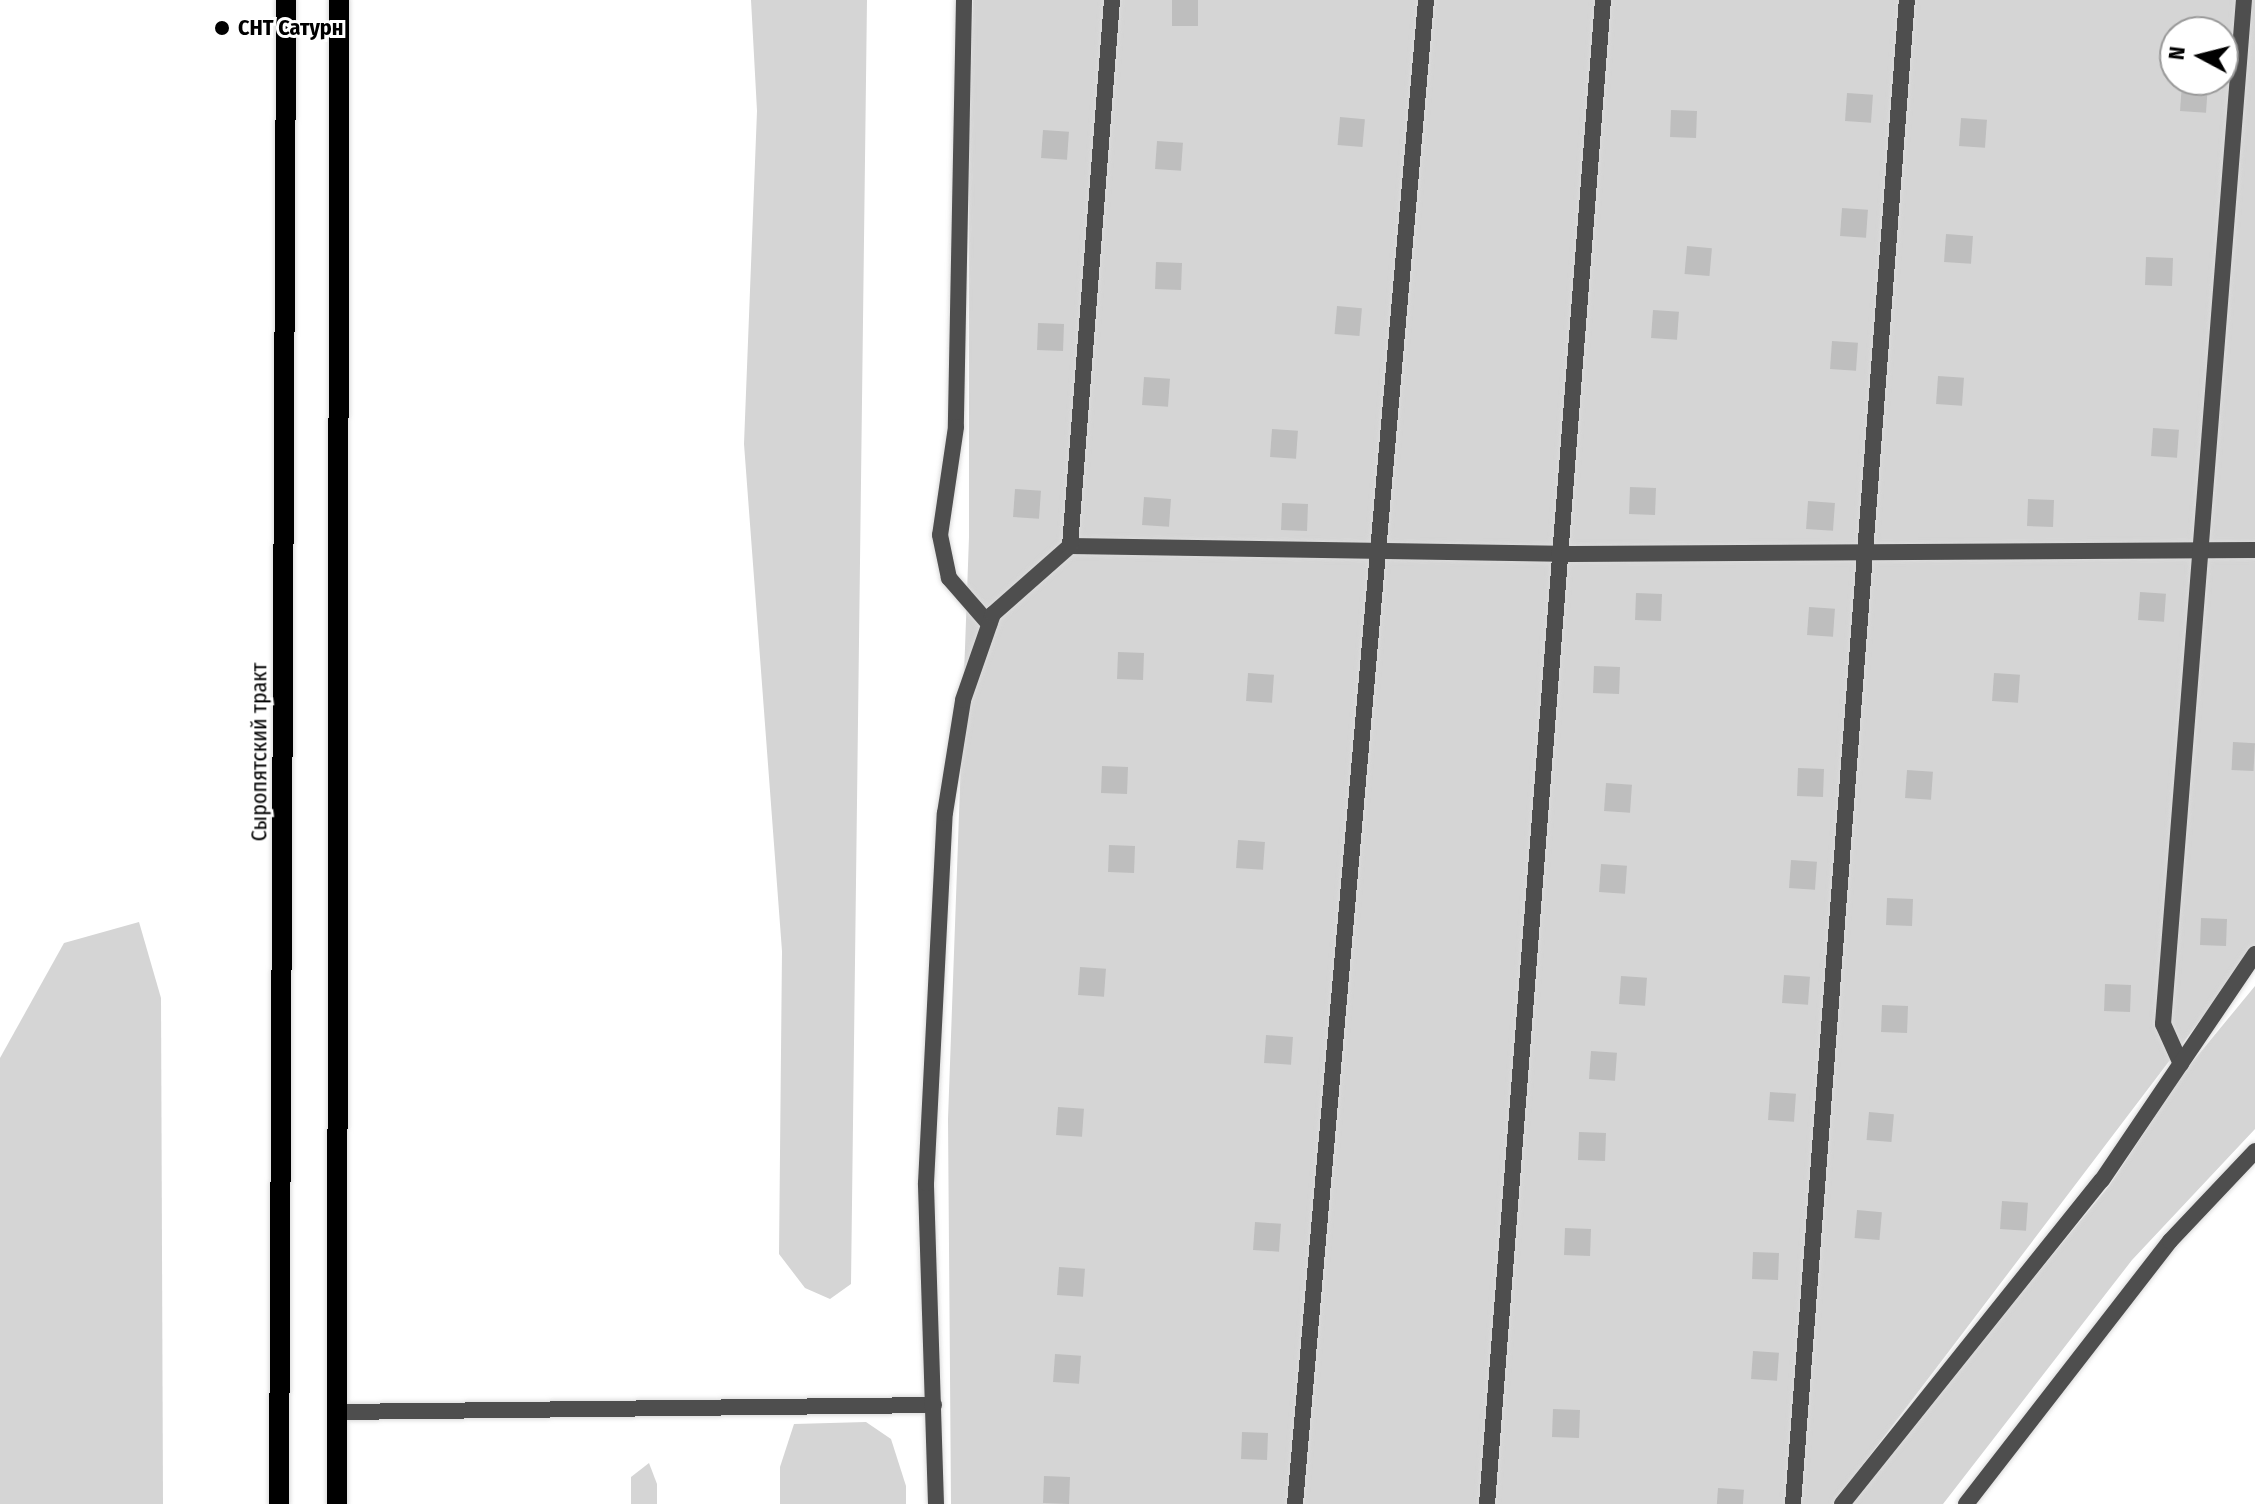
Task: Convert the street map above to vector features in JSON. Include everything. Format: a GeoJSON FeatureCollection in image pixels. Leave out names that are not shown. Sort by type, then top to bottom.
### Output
{"type":"FeatureCollection","features":[{"type":"Feature","properties":{"kind":"main road","name":"Сыропятский тракт"},"geometry":{"type":"LineString","coordinates":[[279,1504],[286,0]]}},
{"type":"Feature","properties":{"kind":"main road"},"geometry":{"type":"LineString","coordinates":[[337,1504],[339,0]]}},
{"type":"Feature","properties":{"kind":"street"},"geometry":{"type":"LineString","coordinates":[[964,0],[956,427],[940,535],[949,578],[989,624]]}},
{"type":"Feature","properties":{"kind":"street"},"geometry":{"type":"LineString","coordinates":[[1070,546],[1112,0]]}},
{"type":"Feature","properties":{"kind":"street"},"geometry":{"type":"LineString","coordinates":[[1295,1504],[1426,0]]}},
{"type":"Feature","properties":{"kind":"street"},"geometry":{"type":"LineString","coordinates":[[1487,1504],[1603,0]]}},
{"type":"Feature","properties":{"kind":"street"},"geometry":{"type":"LineString","coordinates":[[1793,1504],[1907,0]]}},
{"type":"Feature","properties":{"kind":"street"},"geometry":{"type":"LineString","coordinates":[[2181,1064],[2163,1024],[2198,551],[2244,0]]}},
{"type":"Feature","properties":{"kind":"street"},"geometry":{"type":"LineString","coordinates":[[936,1504],[926,1183],[945,813],[963,700],[993,614],[1070,546],[1559,554],[2255,550]]}},
{"type":"Feature","properties":{"kind":"street"},"geometry":{"type":"LineString","coordinates":[[1842,1504],[2102,1180],[2255,954]]}},
{"type":"Feature","properties":{"kind":"street"},"geometry":{"type":"LineString","coordinates":[[1966,1504],[2170,1241],[2255,1151]]}},
{"type":"Feature","properties":{"kind":"street"},"geometry":{"type":"LineString","coordinates":[[337,1412],[934,1405]]}},
{"type":"Feature","properties":{"kind":"shaded area"},"geometry":{"type":"Polygon","coordinates":[[[751,0],[867,0],[851,1284],[830,1299],[805,1288],[779,1254],[782,951],[744,444],[757,111],[751,0]]]}},
{"type":"Feature","properties":{"kind":"shaded area"},"geometry":{"type":"Polygon","coordinates":[[[973,0],[2255,0],[2255,948],[1833,1504],[951,1504],[948,1119],[969,537],[969,125],[973,0]]]}},
{"type":"Feature","properties":{"kind":"shaded area"},"geometry":{"type":"Polygon","coordinates":[[[139,922],[161,998],[163,1504],[0,1504],[0,1058],[64,943],[139,922]]]}},
{"type":"Feature","properties":{"kind":"shaded area"},"geometry":{"type":"Polygon","coordinates":[[[2255,986],[2255,1129],[2132,1260],[1943,1504],[1848,1504],[2109,1186],[2185,1071],[2255,986]]]}},
{"type":"Feature","properties":{"kind":"shaded area"},"geometry":{"type":"Polygon","coordinates":[[[866,1422],[891,1439],[906,1486],[906,1504],[780,1504],[780,1467],[794,1424],[866,1422]]]}},
{"type":"Feature","properties":{"kind":"shaded area"},"geometry":{"type":"Polygon","coordinates":[[[649,1463],[657,1484],[657,1504],[631,1504],[631,1477],[649,1463]]]}},
{"type":"Feature","properties":{"kind":"building"},"geometry":{"type":"Polygon","coordinates":[[[1172,0],[1198,0],[1198,26],[1172,26],[1172,0]]]}},
{"type":"Feature","properties":{"kind":"building"},"geometry":{"type":"Polygon","coordinates":[[[1847,93],[1873,95],[1871,123],[1845,121],[1847,93]]]}},
{"type":"Feature","properties":{"kind":"building"},"geometry":{"type":"Polygon","coordinates":[[[2181,96],[2207,96],[2206,113],[2180,111],[2181,96]]]}},
{"type":"Feature","properties":{"kind":"building"},"geometry":{"type":"Polygon","coordinates":[[[1671,110],[1697,111],[1696,138],[1670,137],[1671,110]]]}},
{"type":"Feature","properties":{"kind":"building"},"geometry":{"type":"Polygon","coordinates":[[[1340,117],[1365,119],[1362,147],[1338,145],[1340,117]]]}},
{"type":"Feature","properties":{"kind":"building"},"geometry":{"type":"Polygon","coordinates":[[[1961,118],[1987,120],[1985,148],[1959,146],[1961,118]]]}},
{"type":"Feature","properties":{"kind":"building"},"geometry":{"type":"Polygon","coordinates":[[[1043,130],[1069,132],[1067,160],[1041,158],[1043,130]]]}},
{"type":"Feature","properties":{"kind":"building"},"geometry":{"type":"Polygon","coordinates":[[[1157,141],[1183,143],[1181,171],[1155,169],[1157,141]]]}},
{"type":"Feature","properties":{"kind":"building"},"geometry":{"type":"Polygon","coordinates":[[[1842,208],[1868,210],[1866,238],[1840,236],[1842,208]]]}},
{"type":"Feature","properties":{"kind":"building"},"geometry":{"type":"Polygon","coordinates":[[[1946,234],[1973,236],[1971,264],[1944,262],[1946,234]]]}},
{"type":"Feature","properties":{"kind":"building"},"geometry":{"type":"Polygon","coordinates":[[[1687,246],[1712,248],[1709,276],[1685,274],[1687,246]]]}},
{"type":"Feature","properties":{"kind":"building"},"geometry":{"type":"Polygon","coordinates":[[[2146,257],[2173,258],[2172,286],[2145,285],[2146,257]]]}},
{"type":"Feature","properties":{"kind":"building"},"geometry":{"type":"Polygon","coordinates":[[[1156,262],[1182,263],[1181,290],[1155,289],[1156,262]]]}},
{"type":"Feature","properties":{"kind":"building"},"geometry":{"type":"Polygon","coordinates":[[[1337,306],[1362,308],[1359,336],[1335,334],[1337,306]]]}},
{"type":"Feature","properties":{"kind":"building"},"geometry":{"type":"Polygon","coordinates":[[[1653,310],[1679,312],[1677,340],[1651,338],[1653,310]]]}},
{"type":"Feature","properties":{"kind":"building"},"geometry":{"type":"Polygon","coordinates":[[[1038,323],[1064,324],[1063,351],[1037,350],[1038,323]]]}},
{"type":"Feature","properties":{"kind":"building"},"geometry":{"type":"Polygon","coordinates":[[[1832,341],[1858,343],[1856,371],[1830,369],[1832,341]]]}},
{"type":"Feature","properties":{"kind":"building"},"geometry":{"type":"Polygon","coordinates":[[[1938,376],[1964,378],[1962,406],[1936,404],[1938,376]]]}},
{"type":"Feature","properties":{"kind":"building"},"geometry":{"type":"Polygon","coordinates":[[[1144,377],[1170,379],[1168,407],[1142,405],[1144,377]]]}},
{"type":"Feature","properties":{"kind":"building"},"geometry":{"type":"Polygon","coordinates":[[[2153,428],[2179,430],[2177,458],[2151,456],[2153,428]]]}},
{"type":"Feature","properties":{"kind":"building"},"geometry":{"type":"Polygon","coordinates":[[[1272,429],[1298,431],[1296,459],[1270,457],[1272,429]]]}},
{"type":"Feature","properties":{"kind":"building"},"geometry":{"type":"Polygon","coordinates":[[[1630,487],[1656,488],[1655,515],[1629,514],[1630,487]]]}},
{"type":"Feature","properties":{"kind":"building"},"geometry":{"type":"Polygon","coordinates":[[[1015,489],[1041,491],[1039,519],[1013,517],[1015,489]]]}},
{"type":"Feature","properties":{"kind":"building"},"geometry":{"type":"Polygon","coordinates":[[[1144,497],[1171,499],[1169,527],[1142,525],[1144,497]]]}},
{"type":"Feature","properties":{"kind":"building"},"geometry":{"type":"Polygon","coordinates":[[[2028,499],[2054,500],[2053,527],[2027,526],[2028,499]]]}},
{"type":"Feature","properties":{"kind":"building"},"geometry":{"type":"Polygon","coordinates":[[[1808,501],[1835,503],[1833,531],[1806,529],[1808,501]]]}},
{"type":"Feature","properties":{"kind":"building"},"geometry":{"type":"Polygon","coordinates":[[[1282,503],[1308,504],[1307,531],[1281,530],[1282,503]]]}},
{"type":"Feature","properties":{"kind":"building"},"geometry":{"type":"Polygon","coordinates":[[[2140,592],[2166,594],[2164,622],[2138,620],[2140,592]]]}},
{"type":"Feature","properties":{"kind":"building"},"geometry":{"type":"Polygon","coordinates":[[[1636,593],[1662,594],[1661,621],[1635,620],[1636,593]]]}},
{"type":"Feature","properties":{"kind":"building"},"geometry":{"type":"Polygon","coordinates":[[[1809,607],[1835,609],[1833,637],[1807,635],[1809,607]]]}},
{"type":"Feature","properties":{"kind":"building"},"geometry":{"type":"Polygon","coordinates":[[[1118,652],[1144,653],[1143,680],[1117,679],[1118,652]]]}},
{"type":"Feature","properties":{"kind":"building"},"geometry":{"type":"Polygon","coordinates":[[[1594,666],[1620,667],[1619,694],[1593,693],[1594,666]]]}},
{"type":"Feature","properties":{"kind":"building"},"geometry":{"type":"Polygon","coordinates":[[[1248,673],[1274,675],[1272,703],[1246,701],[1248,673]]]}},
{"type":"Feature","properties":{"kind":"building"},"geometry":{"type":"Polygon","coordinates":[[[1994,673],[2020,675],[2018,703],[1992,701],[1994,673]]]}},
{"type":"Feature","properties":{"kind":"building"},"geometry":{"type":"Polygon","coordinates":[[[2233,742],[2255,743],[2254,771],[2232,770],[2233,742]]]}},
{"type":"Feature","properties":{"kind":"building"},"geometry":{"type":"Polygon","coordinates":[[[1102,766],[1128,767],[1127,794],[1101,793],[1102,766]]]}},
{"type":"Feature","properties":{"kind":"building"},"geometry":{"type":"Polygon","coordinates":[[[1798,768],[1824,769],[1823,797],[1797,796],[1798,768]]]}},
{"type":"Feature","properties":{"kind":"building"},"geometry":{"type":"Polygon","coordinates":[[[1907,770],[1933,772],[1931,800],[1905,798],[1907,770]]]}},
{"type":"Feature","properties":{"kind":"building"},"geometry":{"type":"Polygon","coordinates":[[[1606,783],[1632,785],[1630,813],[1604,811],[1606,783]]]}},
{"type":"Feature","properties":{"kind":"building"},"geometry":{"type":"Polygon","coordinates":[[[1238,840],[1265,842],[1263,870],[1236,868],[1238,840]]]}},
{"type":"Feature","properties":{"kind":"building"},"geometry":{"type":"Polygon","coordinates":[[[1109,845],[1135,846],[1134,873],[1108,872],[1109,845]]]}},
{"type":"Feature","properties":{"kind":"building"},"geometry":{"type":"Polygon","coordinates":[[[1791,860],[1817,862],[1815,890],[1789,888],[1791,860]]]}},
{"type":"Feature","properties":{"kind":"building"},"geometry":{"type":"Polygon","coordinates":[[[1601,864],[1627,866],[1625,894],[1599,892],[1601,864]]]}},
{"type":"Feature","properties":{"kind":"building"},"geometry":{"type":"Polygon","coordinates":[[[1887,898],[1913,899],[1912,926],[1886,925],[1887,898]]]}},
{"type":"Feature","properties":{"kind":"building"},"geometry":{"type":"Polygon","coordinates":[[[2201,918],[2227,919],[2226,946],[2200,945],[2201,918]]]}},
{"type":"Feature","properties":{"kind":"building"},"geometry":{"type":"Polygon","coordinates":[[[1080,967],[1106,969],[1104,997],[1078,995],[1080,967]]]}},
{"type":"Feature","properties":{"kind":"building"},"geometry":{"type":"Polygon","coordinates":[[[1784,975],[1810,977],[1808,1005],[1782,1003],[1784,975]]]}},
{"type":"Feature","properties":{"kind":"building"},"geometry":{"type":"Polygon","coordinates":[[[1621,976],[1647,978],[1645,1006],[1619,1004],[1621,976]]]}},
{"type":"Feature","properties":{"kind":"building"},"geometry":{"type":"Polygon","coordinates":[[[2105,984],[2131,985],[2130,1012],[2104,1011],[2105,984]]]}},
{"type":"Feature","properties":{"kind":"building"},"geometry":{"type":"Polygon","coordinates":[[[1882,1005],[1908,1006],[1907,1033],[1881,1032],[1882,1005]]]}},
{"type":"Feature","properties":{"kind":"building"},"geometry":{"type":"Polygon","coordinates":[[[1266,1035],[1293,1037],[1291,1065],[1264,1063],[1266,1035]]]}},
{"type":"Feature","properties":{"kind":"building"},"geometry":{"type":"Polygon","coordinates":[[[1591,1051],[1617,1053],[1615,1081],[1589,1079],[1591,1051]]]}},
{"type":"Feature","properties":{"kind":"building"},"geometry":{"type":"Polygon","coordinates":[[[1770,1092],[1796,1094],[1794,1122],[1768,1120],[1770,1092]]]}},
{"type":"Feature","properties":{"kind":"building"},"geometry":{"type":"Polygon","coordinates":[[[1058,1107],[1084,1109],[1082,1137],[1056,1135],[1058,1107]]]}},
{"type":"Feature","properties":{"kind":"building"},"geometry":{"type":"Polygon","coordinates":[[[1869,1112],[1894,1114],[1891,1142],[1867,1140],[1869,1112]]]}},
{"type":"Feature","properties":{"kind":"building"},"geometry":{"type":"Polygon","coordinates":[[[1579,1132],[1606,1133],[1605,1161],[1578,1160],[1579,1132]]]}},
{"type":"Feature","properties":{"kind":"building"},"geometry":{"type":"Polygon","coordinates":[[[2002,1201],[2028,1203],[2026,1231],[2000,1229],[2002,1201]]]}},
{"type":"Feature","properties":{"kind":"building"},"geometry":{"type":"Polygon","coordinates":[[[1857,1210],[1882,1212],[1879,1240],[1855,1238],[1857,1210]]]}},
{"type":"Feature","properties":{"kind":"building"},"geometry":{"type":"Polygon","coordinates":[[[1255,1222],[1281,1224],[1279,1252],[1253,1250],[1255,1222]]]}},
{"type":"Feature","properties":{"kind":"building"},"geometry":{"type":"Polygon","coordinates":[[[1565,1228],[1591,1229],[1590,1256],[1564,1255],[1565,1228]]]}},
{"type":"Feature","properties":{"kind":"building"},"geometry":{"type":"Polygon","coordinates":[[[1753,1252],[1779,1253],[1778,1280],[1752,1279],[1753,1252]]]}},
{"type":"Feature","properties":{"kind":"building"},"geometry":{"type":"Polygon","coordinates":[[[1059,1267],[1085,1269],[1083,1297],[1057,1295],[1059,1267]]]}},
{"type":"Feature","properties":{"kind":"building"},"geometry":{"type":"Polygon","coordinates":[[[1753,1351],[1779,1353],[1777,1381],[1751,1379],[1753,1351]]]}},
{"type":"Feature","properties":{"kind":"building"},"geometry":{"type":"Polygon","coordinates":[[[1055,1354],[1081,1356],[1079,1384],[1053,1382],[1055,1354]]]}},
{"type":"Feature","properties":{"kind":"building"},"geometry":{"type":"Polygon","coordinates":[[[1553,1409],[1580,1410],[1579,1438],[1552,1437],[1553,1409]]]}},
{"type":"Feature","properties":{"kind":"building"},"geometry":{"type":"Polygon","coordinates":[[[1242,1432],[1268,1433],[1267,1460],[1241,1459],[1242,1432]]]}},
{"type":"Feature","properties":{"kind":"building"},"geometry":{"type":"Polygon","coordinates":[[[1044,1476],[1070,1477],[1069,1504],[1043,1503],[1044,1476]]]}},
{"type":"Feature","properties":{"kind":"building"},"geometry":{"type":"Polygon","coordinates":[[[1718,1488],[1744,1490],[1743,1504],[1717,1504],[1718,1488]]]}},
{"type":"Feature","properties":{"kind":"place","name":"СНТ Сатурн"},"geometry":{"type":"Point","coordinates":[222,28]}}]}
